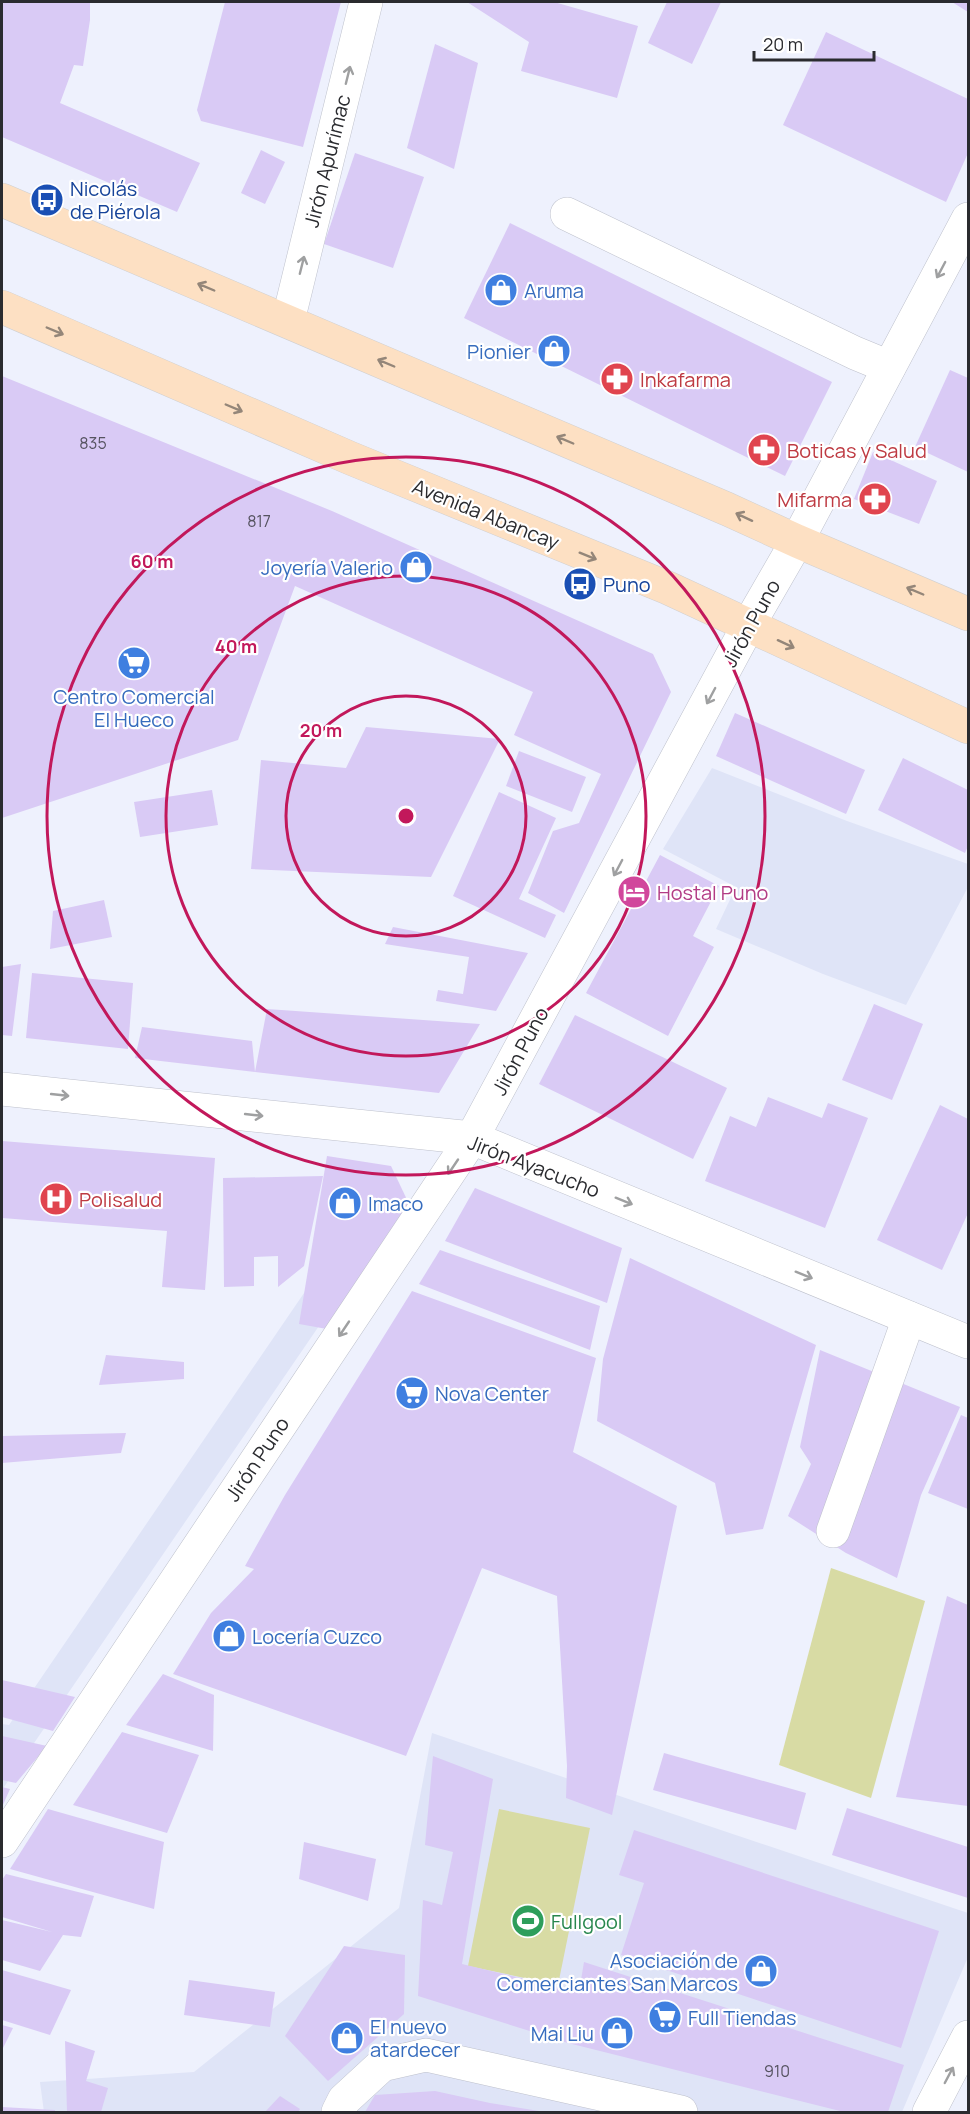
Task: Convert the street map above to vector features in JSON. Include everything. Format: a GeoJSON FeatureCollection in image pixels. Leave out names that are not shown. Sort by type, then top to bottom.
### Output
{"type":"FeatureCollection","features":[{"type":"Feature","properties":{"kind":"main road"},"geometry":{"type":"LineString","coordinates":[[2,200],[969,614]]}},
{"type":"Feature","properties":{"kind":"main road","name":"Avenida Abancay"},"geometry":{"type":"LineString","coordinates":[[2,307],[350,458],[668,588],[969,727]]}},
{"type":"Feature","properties":{"kind":"street","name":"Jirón Apurímac"},"geometry":{"type":"LineString","coordinates":[[288,321],[366,2]]}},
{"type":"Feature","properties":{"kind":"street"},"geometry":{"type":"LineString","coordinates":[[567,214],[855,353],[889,367]]}},
{"type":"Feature","properties":{"kind":"street","name":"Jirón Puno"},"geometry":{"type":"LineString","coordinates":[[2,1841],[472,1138],[748,626],[797,542],[969,219]]}},
{"type":"Feature","properties":{"kind":"street","name":"Jirón Ayacucho"},"geometry":{"type":"LineString","coordinates":[[2,1089],[472,1138],[969,1342]]}},
{"type":"Feature","properties":{"kind":"street"},"geometry":{"type":"LineString","coordinates":[[833,1531],[909,1318]]}},
{"type":"Feature","properties":{"kind":"street"},"geometry":{"type":"LineString","coordinates":[[929,2112],[969,2037]]}},
{"type":"Feature","properties":{"kind":"street"},"geometry":{"type":"LineString","coordinates":[[338,2112],[344,2100],[382,2065],[426,2055],[681,2112]]}},
{"type":"Feature","properties":{"kind":"shaded area"},"geometry":{"type":"Polygon","coordinates":[[[712,768],[847,821],[968,864],[968,887],[906,1005],[823,974],[716,929],[736,887],[663,849],[712,768]]]}},
{"type":"Feature","properties":{"kind":"shaded area"},"geometry":{"type":"Polygon","coordinates":[[[386,1173],[403,1203],[2,1790],[2,1724],[9,1725],[386,1173]]]}},
{"type":"Feature","properties":{"kind":"shaded area"},"geometry":{"type":"Polygon","coordinates":[[[432,1733],[968,1913],[968,1957],[902,2112],[44,2112],[40,2082],[194,2072],[399,1908],[432,1733]]]}},
{"type":"Feature","properties":{"kind":"green space"},"geometry":{"type":"Polygon","coordinates":[[[831,1568],[925,1601],[871,1798],[779,1765],[831,1568]]]}},
{"type":"Feature","properties":{"kind":"green space"},"geometry":{"type":"Polygon","coordinates":[[[499,1809],[590,1828],[558,1985],[468,1966],[499,1809]]]}},
{"type":"Feature","properties":{"kind":"building"},"geometry":{"type":"Polygon","coordinates":[[[2,2],[90,2],[90,20],[83,66],[74,65],[60,103],[200,163],[177,212],[2,137],[2,2]]]}},
{"type":"Feature","properties":{"kind":"building"},"geometry":{"type":"Polygon","coordinates":[[[225,2],[341,2],[303,147],[201,121],[197,110],[225,2]]]}},
{"type":"Feature","properties":{"kind":"building"},"geometry":{"type":"Polygon","coordinates":[[[467,2],[554,2],[638,26],[617,98],[521,71],[529,42],[467,2]]]}},
{"type":"Feature","properties":{"kind":"building"},"geometry":{"type":"Polygon","coordinates":[[[667,2],[721,2],[692,64],[648,43],[667,2]]]}},
{"type":"Feature","properties":{"kind":"building"},"geometry":{"type":"Polygon","coordinates":[[[952,2],[968,2],[968,12],[952,2]]]}},
{"type":"Feature","properties":{"kind":"building"},"geometry":{"type":"Polygon","coordinates":[[[826,32],[968,99],[968,153],[946,202],[783,125],[826,32]]]}},
{"type":"Feature","properties":{"kind":"building"},"geometry":{"type":"Polygon","coordinates":[[[435,44],[478,63],[454,169],[407,148],[435,44]]]}},
{"type":"Feature","properties":{"kind":"building"},"geometry":{"type":"Polygon","coordinates":[[[261,150],[285,162],[265,204],[241,193],[261,150]]]}},
{"type":"Feature","properties":{"kind":"building"},"geometry":{"type":"Polygon","coordinates":[[[355,153],[424,177],[393,268],[324,244],[355,153]]]}},
{"type":"Feature","properties":{"kind":"building"},"geometry":{"type":"Polygon","coordinates":[[[510,223],[832,382],[785,476],[464,318],[510,223]]]}},
{"type":"Feature","properties":{"kind":"building"},"geometry":{"type":"Polygon","coordinates":[[[950,370],[968,378],[968,472],[915,447],[950,370]]]}},
{"type":"Feature","properties":{"kind":"building","name":"Centro Comercial El Hueco"},"geometry":{"type":"Polygon","coordinates":[[[2,376],[332,511],[653,654],[671,692],[564,913],[528,893],[553,831],[579,823],[601,774],[514,735],[533,692],[295,586],[238,740],[2,818],[2,376]]]}},
{"type":"Feature","properties":{"kind":"building"},"geometry":{"type":"Polygon","coordinates":[[[873,452],[937,481],[919,524],[854,499],[873,452]]]}},
{"type":"Feature","properties":{"kind":"building"},"geometry":{"type":"Polygon","coordinates":[[[735,713],[865,770],[846,814],[716,756],[735,713]]]}},
{"type":"Feature","properties":{"kind":"building"},"geometry":{"type":"Polygon","coordinates":[[[366,727],[500,739],[431,877],[251,869],[261,760],[346,768],[366,727]]]}},
{"type":"Feature","properties":{"kind":"building"},"geometry":{"type":"Polygon","coordinates":[[[519,751],[586,777],[572,812],[506,786],[519,751]]]}},
{"type":"Feature","properties":{"kind":"building"},"geometry":{"type":"Polygon","coordinates":[[[903,758],[968,790],[968,846],[965,853],[878,810],[903,758]]]}},
{"type":"Feature","properties":{"kind":"building"},"geometry":{"type":"Polygon","coordinates":[[[212,790],[218,825],[140,837],[134,802],[212,790]]]}},
{"type":"Feature","properties":{"kind":"building"},"geometry":{"type":"Polygon","coordinates":[[[499,792],[556,818],[519,899],[556,915],[545,938],[453,896],[499,792]]]}},
{"type":"Feature","properties":{"kind":"building"},"geometry":{"type":"Polygon","coordinates":[[[660,855],[719,886],[693,936],[714,947],[668,1036],[586,993],[660,855]]]}},
{"type":"Feature","properties":{"kind":"building"},"geometry":{"type":"Polygon","coordinates":[[[104,900],[112,937],[50,949],[53,911],[104,900]]]}},
{"type":"Feature","properties":{"kind":"building"},"geometry":{"type":"Polygon","coordinates":[[[393,927],[528,953],[496,1011],[436,1001],[438,990],[463,994],[469,957],[385,944],[393,927]]]}},
{"type":"Feature","properties":{"kind":"building"},"geometry":{"type":"Polygon","coordinates":[[[21,964],[12,1036],[2,1035],[2,967],[21,964]]]}},
{"type":"Feature","properties":{"kind":"building"},"geometry":{"type":"Polygon","coordinates":[[[32,973],[133,983],[128,1049],[26,1038],[32,973]]]}},
{"type":"Feature","properties":{"kind":"building"},"geometry":{"type":"Polygon","coordinates":[[[874,1004],[923,1024],[892,1100],[842,1080],[874,1004]]]}},
{"type":"Feature","properties":{"kind":"building"},"geometry":{"type":"Polygon","coordinates":[[[267,1009],[480,1024],[439,1093],[255,1072],[267,1009]]]}},
{"type":"Feature","properties":{"kind":"building"},"geometry":{"type":"Polygon","coordinates":[[[575,1015],[727,1088],[693,1159],[539,1084],[575,1015]]]}},
{"type":"Feature","properties":{"kind":"building"},"geometry":{"type":"Polygon","coordinates":[[[142,1027],[252,1041],[255,1072],[135,1058],[142,1027]]]}},
{"type":"Feature","properties":{"kind":"building"},"geometry":{"type":"Polygon","coordinates":[[[768,1097],[822,1118],[828,1103],[868,1118],[825,1228],[705,1181],[730,1116],[756,1127],[768,1097]]]}},
{"type":"Feature","properties":{"kind":"building"},"geometry":{"type":"Polygon","coordinates":[[[940,1105],[968,1119],[968,1213],[942,1270],[877,1240],[940,1105]]]}},
{"type":"Feature","properties":{"kind":"building"},"geometry":{"type":"Polygon","coordinates":[[[2,1141],[215,1158],[205,1290],[162,1287],[167,1231],[2,1218],[2,1141]]]}},
{"type":"Feature","properties":{"kind":"building"},"geometry":{"type":"Polygon","coordinates":[[[327,1156],[391,1166],[410,1206],[327,1329],[299,1324],[327,1156]]]}},
{"type":"Feature","properties":{"kind":"building"},"geometry":{"type":"Polygon","coordinates":[[[323,1176],[304,1266],[278,1287],[278,1256],[254,1257],[254,1286],[224,1287],[223,1178],[323,1176]]]}},
{"type":"Feature","properties":{"kind":"building"},"geometry":{"type":"Polygon","coordinates":[[[475,1188],[622,1248],[607,1303],[445,1241],[475,1188]]]}},
{"type":"Feature","properties":{"kind":"building"},"geometry":{"type":"Polygon","coordinates":[[[440,1250],[600,1306],[590,1350],[419,1284],[440,1250]]]}},
{"type":"Feature","properties":{"kind":"building"},"geometry":{"type":"Polygon","coordinates":[[[630,1258],[816,1345],[763,1529],[726,1535],[715,1483],[597,1421],[603,1359],[630,1258]]]}},
{"type":"Feature","properties":{"kind":"building"},"geometry":{"type":"Polygon","coordinates":[[[412,1291],[596,1358],[573,1452],[677,1506],[612,1815],[566,1798],[567,1766],[557,1596],[482,1568],[406,1756],[173,1674],[211,1613],[254,1569],[245,1566],[285,1495],[412,1291]]]}},
{"type":"Feature","properties":{"kind":"building"},"geometry":{"type":"Polygon","coordinates":[[[820,1350],[960,1407],[921,1495],[897,1578],[846,1553],[788,1516],[811,1464],[800,1447],[820,1350]]]}},
{"type":"Feature","properties":{"kind":"building"},"geometry":{"type":"Polygon","coordinates":[[[106,1355],[184,1362],[184,1379],[99,1385],[106,1355]]]}},
{"type":"Feature","properties":{"kind":"building"},"geometry":{"type":"Polygon","coordinates":[[[961,1415],[968,1418],[968,1509],[928,1493],[961,1415]]]}},
{"type":"Feature","properties":{"kind":"building"},"geometry":{"type":"Polygon","coordinates":[[[126,1433],[121,1453],[2,1463],[2,1436],[126,1433]]]}},
{"type":"Feature","properties":{"kind":"building"},"geometry":{"type":"Polygon","coordinates":[[[947,1596],[968,1605],[968,1806],[896,1797],[947,1596]]]}},
{"type":"Feature","properties":{"kind":"building"},"geometry":{"type":"Polygon","coordinates":[[[163,1674],[214,1695],[213,1751],[126,1725],[163,1674]]]}},
{"type":"Feature","properties":{"kind":"building"},"geometry":{"type":"Polygon","coordinates":[[[2,1680],[75,1697],[53,1731],[2,1717],[2,1680]]]}},
{"type":"Feature","properties":{"kind":"building"},"geometry":{"type":"Polygon","coordinates":[[[122,1732],[199,1755],[167,1833],[73,1805],[122,1732]]]}},
{"type":"Feature","properties":{"kind":"building"},"geometry":{"type":"Polygon","coordinates":[[[2,1736],[47,1746],[16,1783],[2,1780],[2,1736]]]}},
{"type":"Feature","properties":{"kind":"building"},"geometry":{"type":"Polygon","coordinates":[[[664,1753],[806,1793],[796,1830],[653,1790],[664,1753]]]}},
{"type":"Feature","properties":{"kind":"building"},"geometry":{"type":"Polygon","coordinates":[[[433,1756],[493,1779],[462,1964],[579,1992],[584,1962],[904,2065],[888,2112],[844,2112],[568,2043],[418,1996],[423,1900],[442,1905],[453,1852],[425,1845],[433,1756]]]}},
{"type":"Feature","properties":{"kind":"building"},"geometry":{"type":"Polygon","coordinates":[[[2,1787],[10,1789],[2,1807],[2,1787]]]}},
{"type":"Feature","properties":{"kind":"building"},"geometry":{"type":"Polygon","coordinates":[[[847,1808],[968,1847],[968,1898],[832,1855],[847,1808]]]}},
{"type":"Feature","properties":{"kind":"building"},"geometry":{"type":"Polygon","coordinates":[[[48,1809],[164,1842],[154,1909],[10,1869],[48,1809]]]}},
{"type":"Feature","properties":{"kind":"building"},"geometry":{"type":"Polygon","coordinates":[[[634,1830],[939,1931],[901,2048],[621,1955],[644,1883],[619,1875],[634,1830]]]}},
{"type":"Feature","properties":{"kind":"building"},"geometry":{"type":"Polygon","coordinates":[[[304,1842],[376,1859],[368,1901],[299,1879],[304,1842]]]}},
{"type":"Feature","properties":{"kind":"building"},"geometry":{"type":"Polygon","coordinates":[[[6,1874],[94,1896],[81,1937],[63,1935],[40,1971],[2,1960],[2,1920],[52,1932],[2,1917],[2,1880],[6,1874]]]}},
{"type":"Feature","properties":{"kind":"building"},"geometry":{"type":"Polygon","coordinates":[[[344,1946],[405,1955],[404,2014],[328,2081],[285,2036],[344,1946]]]}},
{"type":"Feature","properties":{"kind":"building"},"geometry":{"type":"Polygon","coordinates":[[[2,1970],[71,1990],[50,2035],[2,2020],[2,1970]]]}},
{"type":"Feature","properties":{"kind":"building"},"geometry":{"type":"Polygon","coordinates":[[[189,1980],[275,1992],[270,2027],[184,2015],[189,1980]]]}},
{"type":"Feature","properties":{"kind":"building"},"geometry":{"type":"Polygon","coordinates":[[[2,2025],[13,2028],[2,2050],[2,2025]]]}},
{"type":"Feature","properties":{"kind":"building"},"geometry":{"type":"Polygon","coordinates":[[[65,2041],[95,2051],[86,2081],[108,2088],[101,2112],[67,2112],[65,2041]]]}},
{"type":"Feature","properties":{"kind":"building"},"geometry":{"type":"Polygon","coordinates":[[[435,2091],[539,2112],[365,2112],[375,2095],[435,2091]]]}},
{"type":"Feature","properties":{"kind":"building"},"geometry":{"type":"Polygon","coordinates":[[[280,2096],[300,2109],[298,2112],[265,2112],[280,2096]]]}},
{"type":"Feature","properties":{"kind":"building"},"geometry":{"type":"Polygon","coordinates":[[[2,2107],[55,2110],[55,2112],[2,2112],[2,2107]]]}},
{"type":"Feature","properties":{"kind":"place","name":"Nicolás de Piérola"},"geometry":{"type":"Point","coordinates":[47,200]}},
{"type":"Feature","properties":{"kind":"place","name":"Aruma"},"geometry":{"type":"Point","coordinates":[501,290]}},
{"type":"Feature","properties":{"kind":"place","name":"Pionier"},"geometry":{"type":"Point","coordinates":[554,351]}},
{"type":"Feature","properties":{"kind":"place","name":"Inkafarma"},"geometry":{"type":"Point","coordinates":[617,379]}},
{"type":"Feature","properties":{"kind":"place","name":"Boticas y Salud"},"geometry":{"type":"Point","coordinates":[764,450]}},
{"type":"Feature","properties":{"kind":"place","name":"Mifarma"},"geometry":{"type":"Point","coordinates":[875,499]}},
{"type":"Feature","properties":{"kind":"place","name":"Joyería Valerio"},"geometry":{"type":"Point","coordinates":[416,567]}},
{"type":"Feature","properties":{"kind":"place","name":"Puno"},"geometry":{"type":"Point","coordinates":[580,584]}},
{"type":"Feature","properties":{"kind":"place","name":"Centro Comercial El Hueco"},"geometry":{"type":"Point","coordinates":[134,663]}},
{"type":"Feature","properties":{"kind":"place","name":"Hostal Puno"},"geometry":{"type":"Point","coordinates":[634,892]}},
{"type":"Feature","properties":{"kind":"place","name":"Polisalud"},"geometry":{"type":"Point","coordinates":[56,1199]}},
{"type":"Feature","properties":{"kind":"place","name":"Imaco"},"geometry":{"type":"Point","coordinates":[345,1203]}},
{"type":"Feature","properties":{"kind":"place","name":"Nova Center"},"geometry":{"type":"Point","coordinates":[412,1393]}},
{"type":"Feature","properties":{"kind":"place","name":"Locería Cuzco"},"geometry":{"type":"Point","coordinates":[229,1636]}},
{"type":"Feature","properties":{"kind":"place","name":"Fullgool"},"geometry":{"type":"Point","coordinates":[528,1921]}},
{"type":"Feature","properties":{"kind":"place","name":"Asociación de Comerciantes San Marcos"},"geometry":{"type":"Point","coordinates":[761,1971]}},
{"type":"Feature","properties":{"kind":"place","name":"Full Tiendas"},"geometry":{"type":"Point","coordinates":[665,2017]}},
{"type":"Feature","properties":{"kind":"place","name":"Mai Liu"},"geometry":{"type":"Point","coordinates":[617,2033]}},
{"type":"Feature","properties":{"kind":"place","name":"El nuevo atardecer"},"geometry":{"type":"Point","coordinates":[347,2038]}}]}
